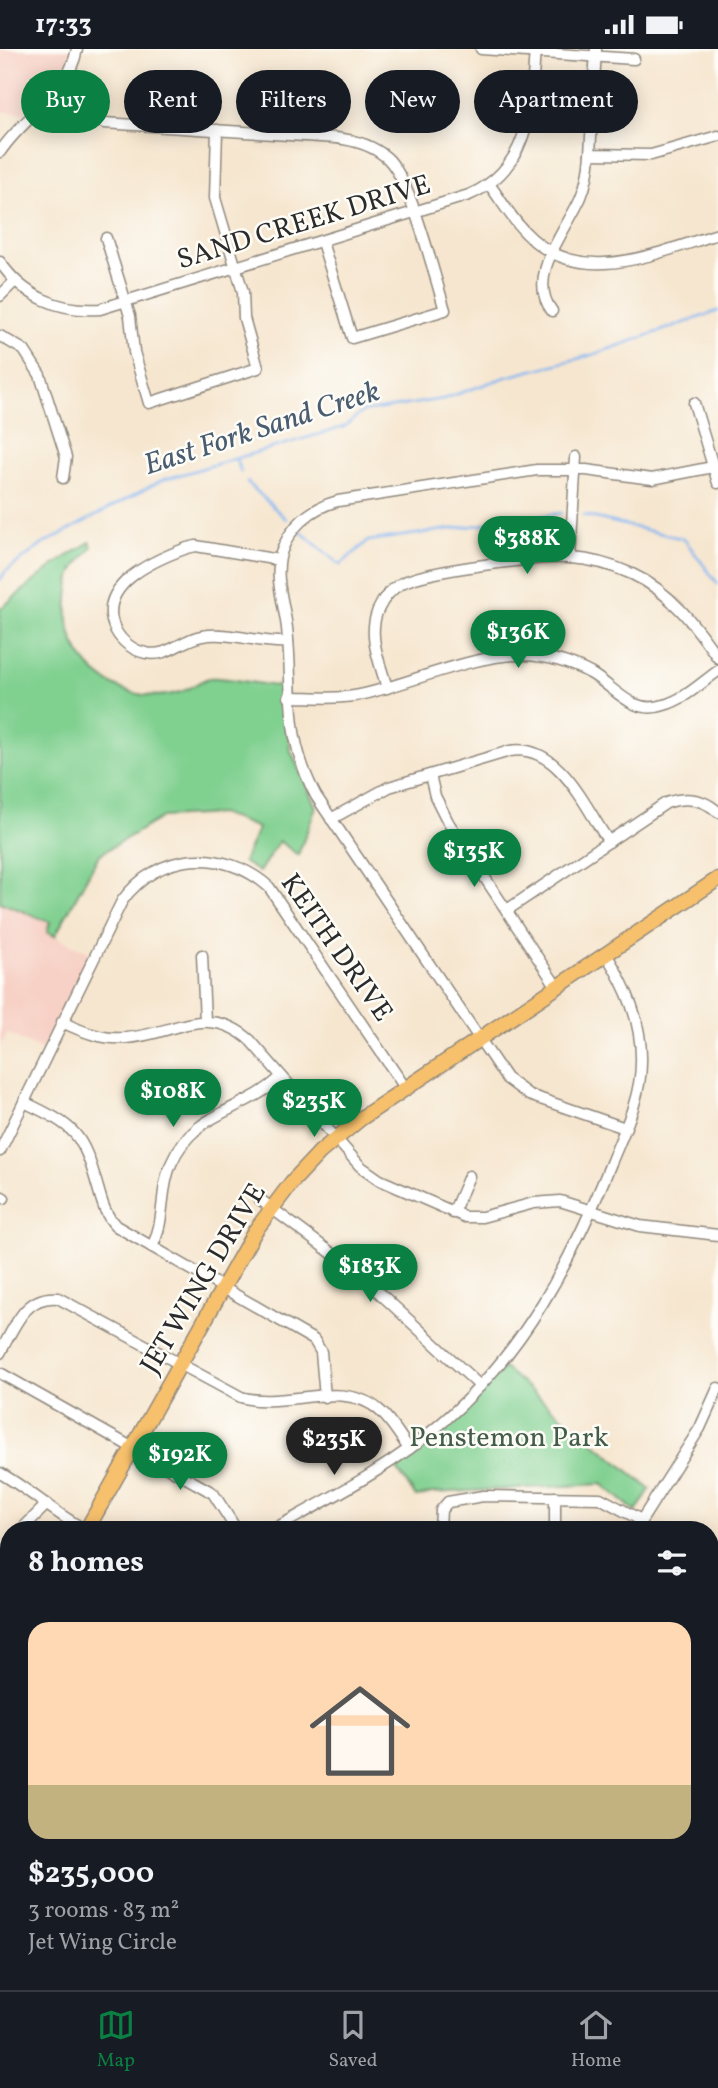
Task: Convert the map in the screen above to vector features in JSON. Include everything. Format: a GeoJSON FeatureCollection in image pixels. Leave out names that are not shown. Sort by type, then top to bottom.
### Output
{"type":"FeatureCollection","features":[{"type":"Feature","properties":{"kind":"main road","name":"JET WING DRIVE"},"geometry":{"type":"LineString","coordinates":[[91,1521],[222,1288],[271,1207],[292,1182],[335,1139],[718,879]]}},
{"type":"Feature","properties":{"kind":"street"},"geometry":{"type":"LineString","coordinates":[[71,70],[77,49]]}},
{"type":"Feature","properties":{"kind":"street"},"geometry":{"type":"LineString","coordinates":[[481,49],[596,53],[634,59]]}},
{"type":"Feature","properties":{"kind":"street","name":"SAND CREEK DRIVE"},"geometry":{"type":"LineString","coordinates":[[0,262],[15,281],[35,296],[67,308],[100,309],[458,199],[489,184],[513,159],[528,128],[535,51]]}},
{"type":"Feature","properties":{"kind":"street"},"geometry":{"type":"LineString","coordinates":[[552,311],[543,300],[544,272],[585,188],[590,154],[596,53]]}},
{"type":"Feature","properties":{"kind":"street"},"geometry":{"type":"LineString","coordinates":[[0,152],[21,126]]}},
{"type":"Feature","properties":{"kind":"street"},"geometry":{"type":"LineString","coordinates":[[222,130],[345,139],[390,154],[403,180],[445,310],[352,338],[322,242]]}},
{"type":"Feature","properties":{"kind":"street"},"geometry":{"type":"LineString","coordinates":[[106,238],[126,302],[136,362],[149,403],[258,368],[244,318],[243,292],[214,192],[217,133]]}},
{"type":"Feature","properties":{"kind":"street"},"geometry":{"type":"LineString","coordinates":[[590,154],[651,155],[718,135]]}},
{"type":"Feature","properties":{"kind":"street"},"geometry":{"type":"LineString","coordinates":[[489,184],[525,233],[553,254],[573,262],[607,265],[718,234]]}},
{"type":"Feature","properties":{"kind":"street"},"geometry":{"type":"LineString","coordinates":[[0,296],[15,281]]}},
{"type":"Feature","properties":{"kind":"street"},"geometry":{"type":"LineString","coordinates":[[0,336],[24,350],[40,375],[66,457],[63,478]]}},
{"type":"Feature","properties":{"kind":"street"},"geometry":{"type":"LineString","coordinates":[[694,403],[716,467],[718,483]]}},
{"type":"Feature","properties":{"kind":"street"},"geometry":{"type":"LineString","coordinates":[[625,1128],[520,1090],[506,1078],[312,789],[298,756],[291,728],[288,642],[278,575],[279,560],[297,524],[313,511],[331,503],[575,463],[652,479],[716,467]]}},
{"type":"Feature","properties":{"kind":"street"},"geometry":{"type":"LineString","coordinates":[[570,558],[575,463]]}},
{"type":"Feature","properties":{"kind":"street"},"geometry":{"type":"LineString","coordinates":[[279,560],[196,546],[187,548],[124,582],[113,601],[112,618],[117,634],[127,644],[151,654],[164,653],[204,636],[261,643],[288,642]]}},
{"type":"Feature","properties":{"kind":"street"},"geometry":{"type":"LineString","coordinates":[[387,688],[375,646],[373,625],[382,603],[399,585],[416,578],[544,558],[570,558],[604,564],[646,582],[689,619],[718,658]]}},
{"type":"Feature","properties":{"kind":"street"},"geometry":{"type":"LineString","coordinates":[[289,697],[350,697],[497,657],[521,654],[565,662],[602,681],[627,702],[641,707],[656,707],[671,703],[718,671]]}},
{"type":"Feature","properties":{"kind":"street"},"geometry":{"type":"LineString","coordinates":[[331,819],[389,787],[510,751],[526,750],[544,755],[559,769],[609,842]]}},
{"type":"Feature","properties":{"kind":"street"},"geometry":{"type":"LineString","coordinates":[[430,775],[443,814],[557,987]]}},
{"type":"Feature","properties":{"kind":"street"},"geometry":{"type":"LineString","coordinates":[[507,911],[675,799],[700,800],[718,812]]}},
{"type":"Feature","properties":{"kind":"street","name":"KEITH DRIVE"},"geometry":{"type":"LineString","coordinates":[[0,1151],[3,1137],[24,1101],[122,901],[136,885],[157,870],[176,863],[218,860],[250,872],[276,895],[406,1089]]}},
{"type":"Feature","properties":{"kind":"street"},"geometry":{"type":"LineString","coordinates":[[286,1521],[325,1494],[409,1449],[480,1386],[542,1308],[592,1209],[625,1128],[640,1077],[640,1039],[629,996],[606,954]]}},
{"type":"Feature","properties":{"kind":"street"},"geometry":{"type":"LineString","coordinates":[[202,955],[205,1021]]}},
{"type":"Feature","properties":{"kind":"street"},"geometry":{"type":"LineString","coordinates":[[62,1022],[96,1036],[122,1038],[205,1021],[219,1022],[242,1033],[351,1159],[380,1180],[453,1213],[482,1217],[552,1200],[592,1209],[640,1226],[718,1235]]}},
{"type":"Feature","properties":{"kind":"street"},"geometry":{"type":"LineString","coordinates":[[628,1041],[640,1039]]}},
{"type":"Feature","properties":{"kind":"street"},"geometry":{"type":"LineString","coordinates":[[152,1247],[162,1226],[167,1175],[182,1144],[209,1118],[254,1098],[282,1077]]}},
{"type":"Feature","properties":{"kind":"street"},"geometry":{"type":"LineString","coordinates":[[24,1101],[60,1120],[74,1131],[87,1150],[110,1221],[314,1340],[321,1352],[325,1397]]}},
{"type":"Feature","properties":{"kind":"street"},"geometry":{"type":"LineString","coordinates":[[172,1136],[182,1144]]}},
{"type":"Feature","properties":{"kind":"street"},"geometry":{"type":"LineString","coordinates":[[453,1213],[469,1176]]}},
{"type":"Feature","properties":{"kind":"street"},"geometry":{"type":"LineString","coordinates":[[258,1198],[400,1310],[480,1386]]}},
{"type":"Feature","properties":{"kind":"street"},"geometry":{"type":"LineString","coordinates":[[0,1353],[29,1305],[50,1297],[66,1300],[232,1394],[249,1400],[350,1396],[378,1409],[409,1449]]}},
{"type":"Feature","properties":{"kind":"street"},"geometry":{"type":"LineString","coordinates":[[400,1310],[408,1301]]}},
{"type":"Feature","properties":{"kind":"street"},"geometry":{"type":"LineString","coordinates":[[531,1302],[542,1308]]}},
{"type":"Feature","properties":{"kind":"street"},"geometry":{"type":"LineString","coordinates":[[0,1373],[213,1493],[231,1521]]}},
{"type":"Feature","properties":{"kind":"street"},"geometry":{"type":"LineString","coordinates":[[641,1521],[700,1428],[718,1388]]}},
{"type":"Feature","properties":{"kind":"street"},"geometry":{"type":"LineString","coordinates":[[0,1473],[32,1491],[74,1521]]}},
{"type":"Feature","properties":{"kind":"street"},"geometry":{"type":"LineString","coordinates":[[440,1521],[441,1510],[452,1499],[483,1496],[606,1500],[633,1521]]}},
{"type":"Feature","properties":{"kind":"street"},"geometry":{"type":"LineString","coordinates":[[555,1497],[555,1521]]}},
{"type":"Feature","properties":{"kind":"street"},"geometry":{"type":"LineString","coordinates":[[30,1521],[47,1504]]}},
{"type":"Feature","properties":{"kind":"shaded area"},"geometry":{"type":"Polygon","coordinates":[[[0,49],[72,49],[64,70],[21,70],[21,113],[0,112],[0,49]]]}},
{"type":"Feature","properties":{"kind":"shaded area"},"geometry":{"type":"Polygon","coordinates":[[[0,902],[51,922],[47,933],[91,953],[41,1050],[7,1033],[0,1048],[0,902]]]}},
{"type":"Feature","properties":{"kind":"green space"},"geometry":{"type":"Polygon","coordinates":[[[90,542],[92,547],[77,565],[69,587],[69,626],[74,644],[83,659],[110,683],[126,691],[144,695],[180,692],[209,678],[284,687],[290,749],[316,807],[298,855],[279,841],[259,872],[243,862],[258,828],[222,814],[162,817],[99,855],[55,936],[47,932],[50,922],[0,902],[0,609],[54,565],[90,542]]]}},
{"type":"Feature","properties":{"kind":"green space","name":"Penstemon Park"},"geometry":{"type":"Polygon","coordinates":[[[504,1368],[650,1489],[636,1512],[602,1484],[432,1493],[416,1497],[395,1466],[455,1419],[504,1368]]]}},
{"type":"Feature","properties":{"kind":"waterway","name":"East Fork Sand Creek"},"geometry":{"type":"LineString","coordinates":[[0,580],[5,572],[43,544],[162,480],[344,427],[362,412],[443,399],[506,377],[592,355],[718,311]]}},
{"type":"Feature","properties":{"kind":"waterway"},"geometry":{"type":"LineString","coordinates":[[236,459],[241,472]]}},
{"type":"Feature","properties":{"kind":"waterway"},"geometry":{"type":"LineString","coordinates":[[247,482],[286,519]]}},
{"type":"Feature","properties":{"kind":"waterway"},"geometry":{"type":"LineString","coordinates":[[301,532],[340,565],[368,541],[561,513]]}},
{"type":"Feature","properties":{"kind":"waterway"},"geometry":{"type":"LineString","coordinates":[[583,515],[684,539],[718,584]]}}]}
